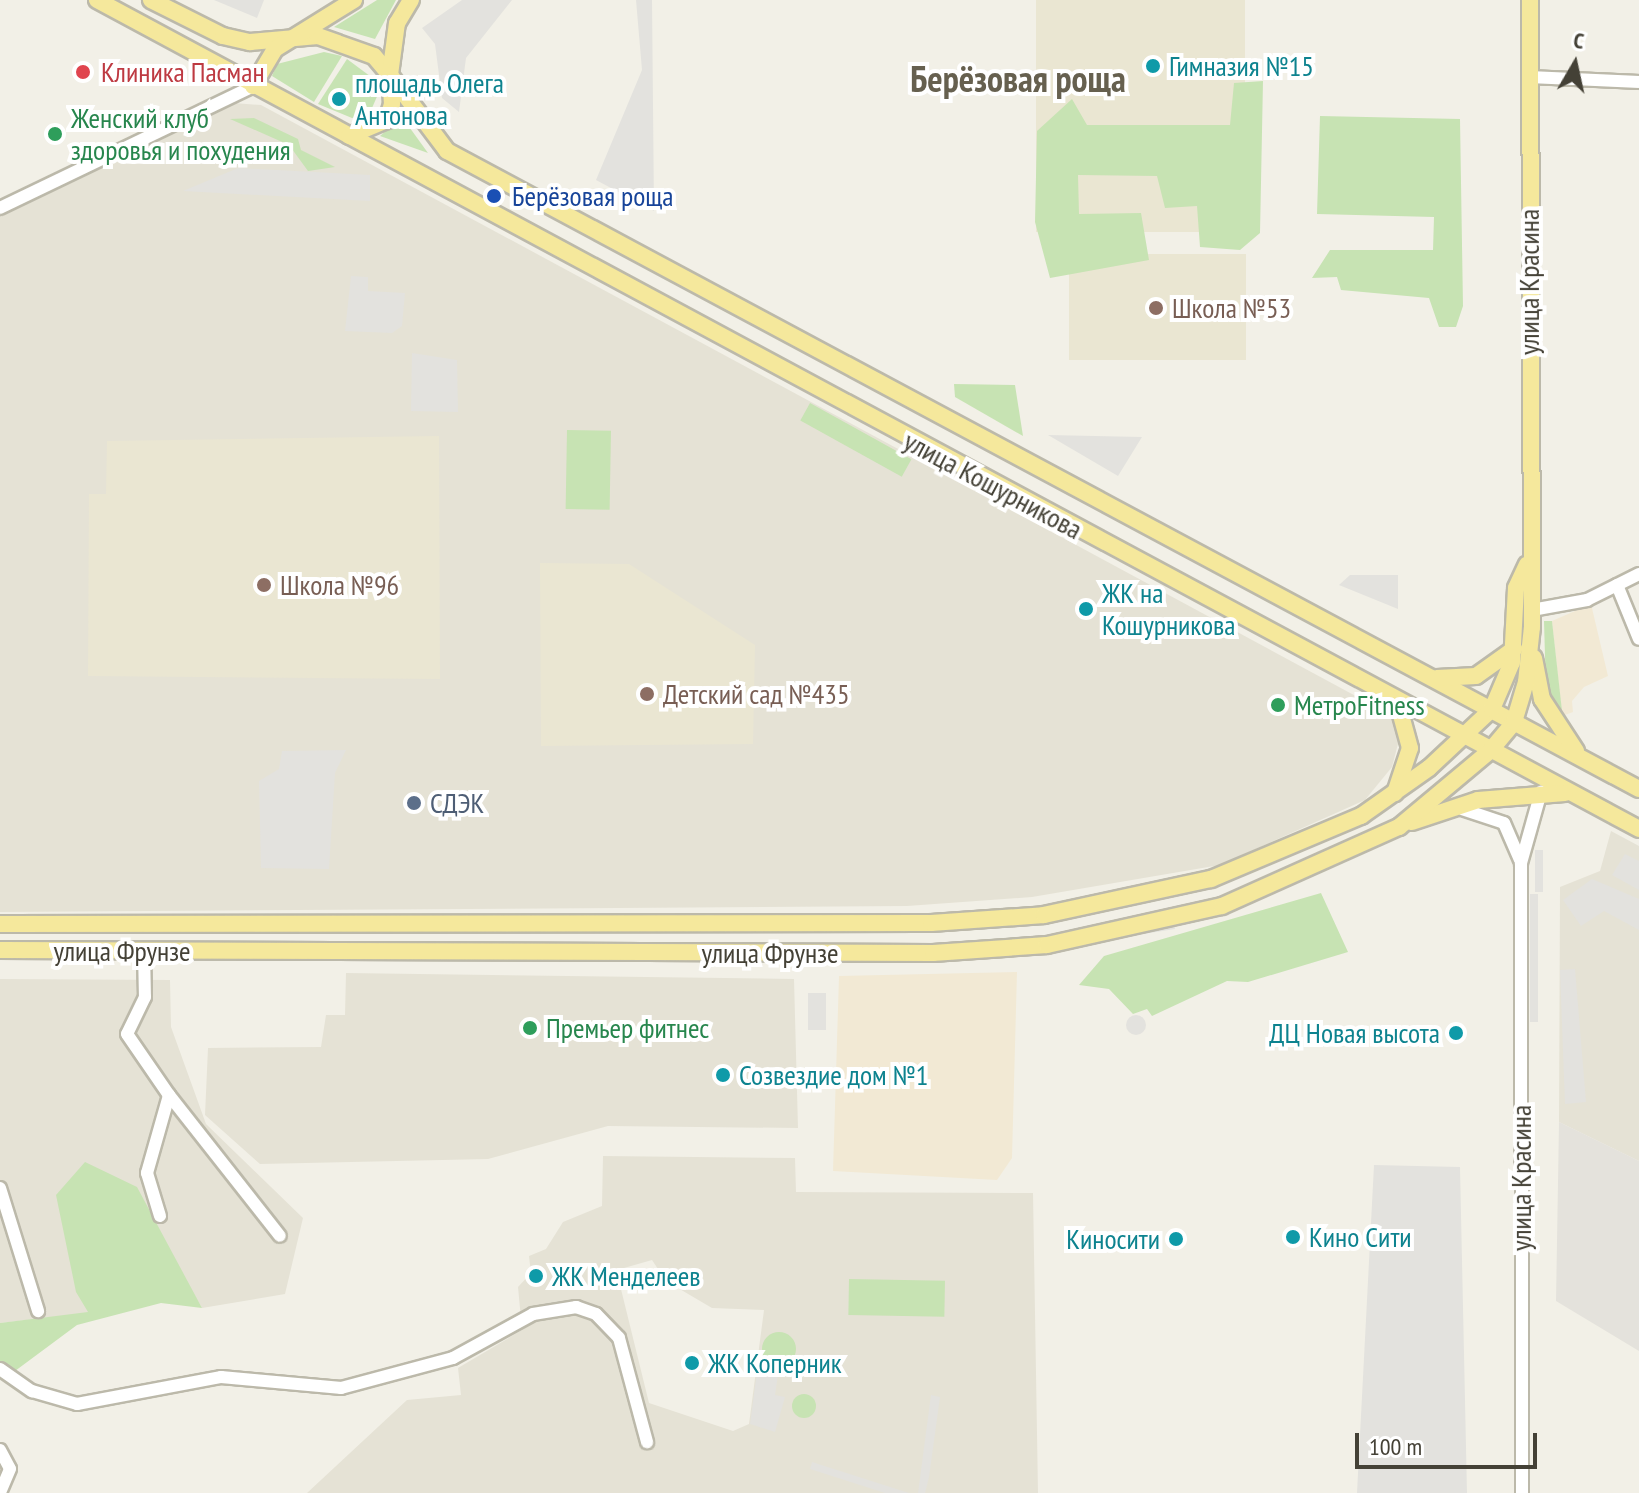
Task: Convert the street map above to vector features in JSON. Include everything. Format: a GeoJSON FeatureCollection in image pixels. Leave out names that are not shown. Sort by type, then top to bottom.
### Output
{"type":"FeatureCollection","features":[{"type":"Feature","properties":{"kind":"main road"},"geometry":{"type":"LineString","coordinates":[[97,0],[349,136],[387,120],[397,23],[411,0]]}},
{"type":"Feature","properties":{"kind":"main road"},"geometry":{"type":"LineString","coordinates":[[151,0],[223,36],[290,37],[352,43],[390,75]]}},
{"type":"Feature","properties":{"kind":"main road"},"geometry":{"type":"LineString","coordinates":[[253,86],[261,66],[290,37],[354,0]]}},
{"type":"Feature","properties":{"kind":"main road","name":"улица Красина"},"geometry":{"type":"LineString","coordinates":[[1514,722],[1531,644],[1532,610],[1527,564],[1530,0]]}},
{"type":"Feature","properties":{"kind":"main road","name":"улица Кошурникова"},"geometry":{"type":"LineString","coordinates":[[390,75],[459,158],[1639,789]]}},
{"type":"Feature","properties":{"kind":"main road","name":"улица Кошурникова"},"geometry":{"type":"LineString","coordinates":[[349,136],[1398,704],[1639,829]]}},
{"type":"Feature","properties":{"kind":"main road","name":"улица Красина"},"geometry":{"type":"LineString","coordinates":[[1492,709],[1506,688],[1514,649],[1516,588],[1527,564]]}},
{"type":"Feature","properties":{"kind":"main road"},"geometry":{"type":"LineString","coordinates":[[1531,644],[1542,699],[1582,758]]}},
{"type":"Feature","properties":{"kind":"main road"},"geometry":{"type":"LineString","coordinates":[[1426,675],[1476,676],[1514,649]]}},
{"type":"Feature","properties":{"kind":"main road"},"geometry":{"type":"LineString","coordinates":[[1393,796],[1410,748],[1398,704]]}},
{"type":"Feature","properties":{"kind":"main road","name":"улица Фрунзе"},"geometry":{"type":"LineString","coordinates":[[0,924],[598,926],[1044,915],[1269,860],[1393,796],[1492,709]]}},
{"type":"Feature","properties":{"kind":"main road","name":"улица Фрунзе"},"geometry":{"type":"LineString","coordinates":[[0,950],[933,953],[1047,945],[1222,906],[1399,827],[1490,751],[1514,722]]}},
{"type":"Feature","properties":{"kind":"main road"},"geometry":{"type":"LineString","coordinates":[[1399,827],[1450,810],[1542,791],[1573,794]]}},
{"type":"Feature","properties":{"kind":"main road"},"geometry":{"type":"LineString","coordinates":[[475,926],[476,953]]}},
{"type":"Feature","properties":{"kind":"main road"},"geometry":{"type":"LineString","coordinates":[[598,926],[599,953]]}},
{"type":"Feature","properties":{"kind":"street"},"geometry":{"type":"LineString","coordinates":[[1530,77],[1639,82]]}},
{"type":"Feature","properties":{"kind":"street"},"geometry":{"type":"LineString","coordinates":[[0,208],[253,86]]}},
{"type":"Feature","properties":{"kind":"street"},"geometry":{"type":"LineString","coordinates":[[1532,610],[1587,600],[1639,574]]}},
{"type":"Feature","properties":{"kind":"street"},"geometry":{"type":"LineString","coordinates":[[1617,585],[1639,639]]}},
{"type":"Feature","properties":{"kind":"street","name":"улица Красина"},"geometry":{"type":"LineString","coordinates":[[1522,1493],[1521,863],[1542,791]]}},
{"type":"Feature","properties":{"kind":"street","name":"улица Красина"},"geometry":{"type":"LineString","coordinates":[[1450,810],[1485,811],[1504,823],[1521,863]]}},
{"type":"Feature","properties":{"kind":"street"},"geometry":{"type":"LineString","coordinates":[[144,951],[145,997],[127,1034],[169,1095],[280,1236]]}},
{"type":"Feature","properties":{"kind":"street"},"geometry":{"type":"LineString","coordinates":[[160,1216],[147,1173],[169,1095]]}},
{"type":"Feature","properties":{"kind":"street"},"geometry":{"type":"LineString","coordinates":[[0,1188],[38,1311]]}},
{"type":"Feature","properties":{"kind":"street"},"geometry":{"type":"LineString","coordinates":[[0,1369],[32,1391],[77,1404],[221,1377],[341,1388],[453,1358],[533,1314],[576,1307],[596,1314],[619,1338],[647,1442]]}},
{"type":"Feature","properties":{"kind":"street"},"geometry":{"type":"LineString","coordinates":[[0,1450],[10,1469],[0,1492]]}},
{"type":"Feature","properties":{"kind":"shaded area"},"geometry":{"type":"Polygon","coordinates":[[[214,0],[264,0],[257,18],[214,0]]]}},
{"type":"Feature","properties":{"kind":"shaded area"},"geometry":{"type":"Polygon","coordinates":[[[462,0],[512,0],[466,58],[459,112],[442,98],[435,44],[422,28],[462,0]]]}},
{"type":"Feature","properties":{"kind":"shaded area"},"geometry":{"type":"Polygon","coordinates":[[[636,0],[652,0],[654,211],[596,180],[642,70],[636,0]]]}},
{"type":"Feature","properties":{"kind":"shaded area"},"geometry":{"type":"Polygon","coordinates":[[[1036,0],[1245,0],[1245,232],[1036,232],[1036,0]]]}},
{"type":"Feature","properties":{"kind":"shaded area"},"geometry":{"type":"Polygon","coordinates":[[[234,103],[261,105],[1389,714],[1400,736],[1392,767],[1365,800],[1220,865],[1032,897],[907,906],[0,912],[0,211],[234,103]]]}},
{"type":"Feature","properties":{"kind":"shaded area"},"geometry":{"type":"Polygon","coordinates":[[[238,168],[370,175],[370,201],[183,191],[238,168]]]}},
{"type":"Feature","properties":{"kind":"shaded area","name":"Школа №53"},"geometry":{"type":"Polygon","coordinates":[[[1069,254],[1246,254],[1246,360],[1069,360],[1069,254]]]}},
{"type":"Feature","properties":{"kind":"shaded area"},"geometry":{"type":"Polygon","coordinates":[[[351,276],[368,277],[368,291],[405,293],[402,326],[392,333],[345,331],[351,276]]]}},
{"type":"Feature","properties":{"kind":"shaded area"},"geometry":{"type":"Polygon","coordinates":[[[412,353],[457,360],[458,412],[411,411],[412,353]]]}},
{"type":"Feature","properties":{"kind":"shaded area"},"geometry":{"type":"Polygon","coordinates":[[[1048,435],[1142,437],[1118,476],[1048,435]]]}},
{"type":"Feature","properties":{"kind":"shaded area","name":"Школа №96"},"geometry":{"type":"Polygon","coordinates":[[[439,436],[440,679],[88,676],[89,494],[106,494],[107,441],[439,436]]]}},
{"type":"Feature","properties":{"kind":"shaded area","name":"Детский сад №435"},"geometry":{"type":"Polygon","coordinates":[[[540,563],[629,564],[755,645],[753,744],[541,746],[540,563]]]}},
{"type":"Feature","properties":{"kind":"shaded area"},"geometry":{"type":"Polygon","coordinates":[[[1350,575],[1398,575],[1398,609],[1339,585],[1350,575]]]}},
{"type":"Feature","properties":{"kind":"shaded area"},"geometry":{"type":"Polygon","coordinates":[[[1591,604],[1608,676],[1584,687],[1572,701],[1573,712],[1562,716],[1552,621],[1591,604]]]}},
{"type":"Feature","properties":{"kind":"shaded area"},"geometry":{"type":"Polygon","coordinates":[[[346,750],[335,773],[329,869],[261,868],[259,781],[279,769],[282,751],[346,750]]]}},
{"type":"Feature","properties":{"kind":"shaded area"},"geometry":{"type":"Polygon","coordinates":[[[1611,831],[1639,846],[1639,1161],[1559,1122],[1560,887],[1600,871],[1611,831]]]}},
{"type":"Feature","properties":{"kind":"shaded area"},"geometry":{"type":"Polygon","coordinates":[[[1535,850],[1543,850],[1543,892],[1535,892],[1535,850]]]}},
{"type":"Feature","properties":{"kind":"shaded area"},"geometry":{"type":"Polygon","coordinates":[[[1625,854],[1639,861],[1639,890],[1612,875],[1625,854]]]}},
{"type":"Feature","properties":{"kind":"shaded area"},"geometry":{"type":"Polygon","coordinates":[[[1592,879],[1639,899],[1639,930],[1604,911],[1581,926],[1563,900],[1592,879]]]}},
{"type":"Feature","properties":{"kind":"shaded area"},"geometry":{"type":"Polygon","coordinates":[[[1530,894],[1538,894],[1538,1022],[1530,1022],[1530,894]]]}},
{"type":"Feature","properties":{"kind":"shaded area"},"geometry":{"type":"Polygon","coordinates":[[[1174,923],[1175,929],[1110,939],[1109,933],[1174,923]]]}},
{"type":"Feature","properties":{"kind":"shaded area"},"geometry":{"type":"Polygon","coordinates":[[[1575,969],[1586,1102],[1565,1104],[1560,970],[1575,969]]]}},
{"type":"Feature","properties":{"kind":"shaded area"},"geometry":{"type":"Polygon","coordinates":[[[1017,972],[1012,1158],[997,1180],[833,1171],[839,976],[1017,972]]]}},
{"type":"Feature","properties":{"kind":"shaded area"},"geometry":{"type":"Polygon","coordinates":[[[346,973],[794,979],[798,1128],[608,1126],[488,1159],[260,1164],[205,1115],[208,1048],[321,1047],[326,1015],[345,1015],[346,973]]]}},
{"type":"Feature","properties":{"kind":"shaded area"},"geometry":{"type":"Polygon","coordinates":[[[0,979],[170,980],[171,1027],[206,1124],[303,1218],[285,1294],[202,1308],[168,1250],[89,1313],[0,1323],[0,979]]]}},
{"type":"Feature","properties":{"kind":"shaded area"},"geometry":{"type":"Polygon","coordinates":[[[808,993],[826,993],[826,1030],[808,1030],[808,993]]]}},
{"type":"Feature","properties":{"kind":"shaded area"},"geometry":{"type":"Polygon","coordinates":[[[1136,1015],[1143,1018],[1146,1025],[1143,1032],[1136,1035],[1129,1032],[1126,1025],[1129,1018],[1136,1015]]]}},
{"type":"Feature","properties":{"kind":"shaded area"},"geometry":{"type":"Polygon","coordinates":[[[1559,1122],[1639,1161],[1639,1351],[1556,1301],[1559,1122]]]}},
{"type":"Feature","properties":{"kind":"shaded area"},"geometry":{"type":"Polygon","coordinates":[[[603,1156],[795,1158],[796,1192],[1033,1193],[1038,1493],[307,1493],[407,1400],[461,1395],[458,1368],[522,1330],[518,1287],[531,1273],[529,1256],[546,1249],[563,1222],[602,1206],[603,1156]],[[652,1260],[624,1268],[627,1279],[619,1281],[649,1403],[733,1431],[749,1424],[764,1310],[712,1308],[666,1281],[652,1260]]]}},
{"type":"Feature","properties":{"kind":"shaded area"},"geometry":{"type":"Polygon","coordinates":[[[1374,1165],[1460,1167],[1467,1493],[1357,1493],[1374,1165]]]}},
{"type":"Feature","properties":{"kind":"shaded area"},"geometry":{"type":"Polygon","coordinates":[[[757,1372],[778,1375],[775,1395],[785,1397],[775,1432],[750,1424],[757,1372]]]}},
{"type":"Feature","properties":{"kind":"shaded area"},"geometry":{"type":"Polygon","coordinates":[[[931,1395],[940,1397],[929,1477],[925,1493],[918,1493],[931,1395]]]}},
{"type":"Feature","properties":{"kind":"shaded area"},"geometry":{"type":"Polygon","coordinates":[[[812,1462],[909,1493],[885,1493],[810,1469],[812,1462]]]}},
{"type":"Feature","properties":{"kind":"green space"},"geometry":{"type":"Polygon","coordinates":[[[377,0],[396,0],[375,39],[334,27],[377,0]]]}},
{"type":"Feature","properties":{"kind":"green space"},"geometry":{"type":"Polygon","coordinates":[[[324,52],[342,56],[314,102],[272,76],[277,64],[324,52]]]}},
{"type":"Feature","properties":{"kind":"green space"},"geometry":{"type":"Polygon","coordinates":[[[347,59],[382,85],[369,115],[352,118],[318,104],[347,59]]]}},
{"type":"Feature","properties":{"kind":"green space"},"geometry":{"type":"Polygon","coordinates":[[[1263,81],[1260,233],[1240,250],[1200,247],[1197,206],[1165,208],[1157,176],[1078,175],[1079,214],[1141,213],[1149,260],[1050,278],[1035,222],[1037,131],[1072,99],[1087,125],[1230,125],[1234,83],[1263,81]]]}},
{"type":"Feature","properties":{"kind":"green space"},"geometry":{"type":"Polygon","coordinates":[[[1320,116],[1460,119],[1463,306],[1456,327],[1439,327],[1429,298],[1341,290],[1337,277],[1312,278],[1330,250],[1433,250],[1434,217],[1317,214],[1320,116]]]}},
{"type":"Feature","properties":{"kind":"green space"},"geometry":{"type":"Polygon","coordinates":[[[402,117],[428,153],[380,136],[402,117]]]}},
{"type":"Feature","properties":{"kind":"green space"},"geometry":{"type":"Polygon","coordinates":[[[254,118],[298,139],[301,150],[335,167],[308,171],[289,145],[230,119],[254,118]]]}},
{"type":"Feature","properties":{"kind":"green space"},"geometry":{"type":"Polygon","coordinates":[[[954,384],[1015,385],[1023,436],[955,397],[954,384]]]}},
{"type":"Feature","properties":{"kind":"green space"},"geometry":{"type":"Polygon","coordinates":[[[810,403],[911,459],[902,477],[800,420],[810,403]]]}},
{"type":"Feature","properties":{"kind":"green space"},"geometry":{"type":"Polygon","coordinates":[[[567,430],[611,431],[610,510],[566,509],[567,430]]]}},
{"type":"Feature","properties":{"kind":"green space"},"geometry":{"type":"Polygon","coordinates":[[[1544,621],[1552,621],[1563,720],[1546,692],[1544,621]]]}},
{"type":"Feature","properties":{"kind":"green space"},"geometry":{"type":"Polygon","coordinates":[[[1321,893],[1348,952],[1248,982],[1227,981],[1152,1016],[1147,1009],[1133,1014],[1109,989],[1079,985],[1104,956],[1321,893]]]}},
{"type":"Feature","properties":{"kind":"green space"},"geometry":{"type":"Polygon","coordinates":[[[85,1162],[137,1187],[202,1308],[161,1303],[77,1325],[15,1371],[0,1361],[0,1323],[88,1312],[76,1292],[56,1195],[85,1162]]]}},
{"type":"Feature","properties":{"kind":"green space"},"geometry":{"type":"Polygon","coordinates":[[[849,1279],[945,1281],[944,1317],[848,1315],[849,1279]]]}},
{"type":"Feature","properties":{"kind":"green space"},"geometry":{"type":"Polygon","coordinates":[[[779,1332],[791,1337],[796,1349],[791,1361],[779,1366],[767,1361],[762,1349],[767,1337],[779,1332]]]}},
{"type":"Feature","properties":{"kind":"green space"},"geometry":{"type":"Polygon","coordinates":[[[804,1394],[812,1398],[816,1406],[812,1414],[804,1418],[796,1414],[792,1406],[796,1398],[804,1394]]]}},
{"type":"Feature","properties":{"kind":"place","name":"Гимназия №15"},"geometry":{"type":"Point","coordinates":[1153,66]}},
{"type":"Feature","properties":{"kind":"place","name":"Клиника Пасман"},"geometry":{"type":"Point","coordinates":[83,72]}},
{"type":"Feature","properties":{"kind":"place","name":"площадь Олега Антонова"},"geometry":{"type":"Point","coordinates":[339,99]}},
{"type":"Feature","properties":{"kind":"place","name":"Женский клуб здоровья и похудения"},"geometry":{"type":"Point","coordinates":[55,134]}},
{"type":"Feature","properties":{"kind":"place","name":"Берёзовая роща"},"geometry":{"type":"Point","coordinates":[494,196]}},
{"type":"Feature","properties":{"kind":"place","name":"Школа №53"},"geometry":{"type":"Point","coordinates":[1156,308]}},
{"type":"Feature","properties":{"kind":"place","name":"Школа №96"},"geometry":{"type":"Point","coordinates":[264,585]}},
{"type":"Feature","properties":{"kind":"place","name":"ЖК на Кошурникова"},"geometry":{"type":"Point","coordinates":[1086,609]}},
{"type":"Feature","properties":{"kind":"place","name":"Детский сад №435"},"geometry":{"type":"Point","coordinates":[647,694]}},
{"type":"Feature","properties":{"kind":"place","name":"МетроFitness"},"geometry":{"type":"Point","coordinates":[1278,705]}},
{"type":"Feature","properties":{"kind":"place","name":"СДЭК"},"geometry":{"type":"Point","coordinates":[414,803]}},
{"type":"Feature","properties":{"kind":"place","name":"Премьер фитнес"},"geometry":{"type":"Point","coordinates":[530,1028]}},
{"type":"Feature","properties":{"kind":"place","name":"ДЦ Новая высота"},"geometry":{"type":"Point","coordinates":[1456,1033]}},
{"type":"Feature","properties":{"kind":"place","name":"Созвездие дом №1"},"geometry":{"type":"Point","coordinates":[723,1075]}},
{"type":"Feature","properties":{"kind":"place","name":"Кино Сити"},"geometry":{"type":"Point","coordinates":[1293,1237]}},
{"type":"Feature","properties":{"kind":"place","name":"Киносити"},"geometry":{"type":"Point","coordinates":[1176,1239]}},
{"type":"Feature","properties":{"kind":"place","name":"ЖК Менделеев"},"geometry":{"type":"Point","coordinates":[536,1276]}},
{"type":"Feature","properties":{"kind":"place","name":"ЖК Коперник"},"geometry":{"type":"Point","coordinates":[692,1363]}},
{"type":"Feature","properties":{"kind":"district","name":"Берёзовая роща"},"geometry":{"type":"Point","coordinates":[1018,79]}}]}
